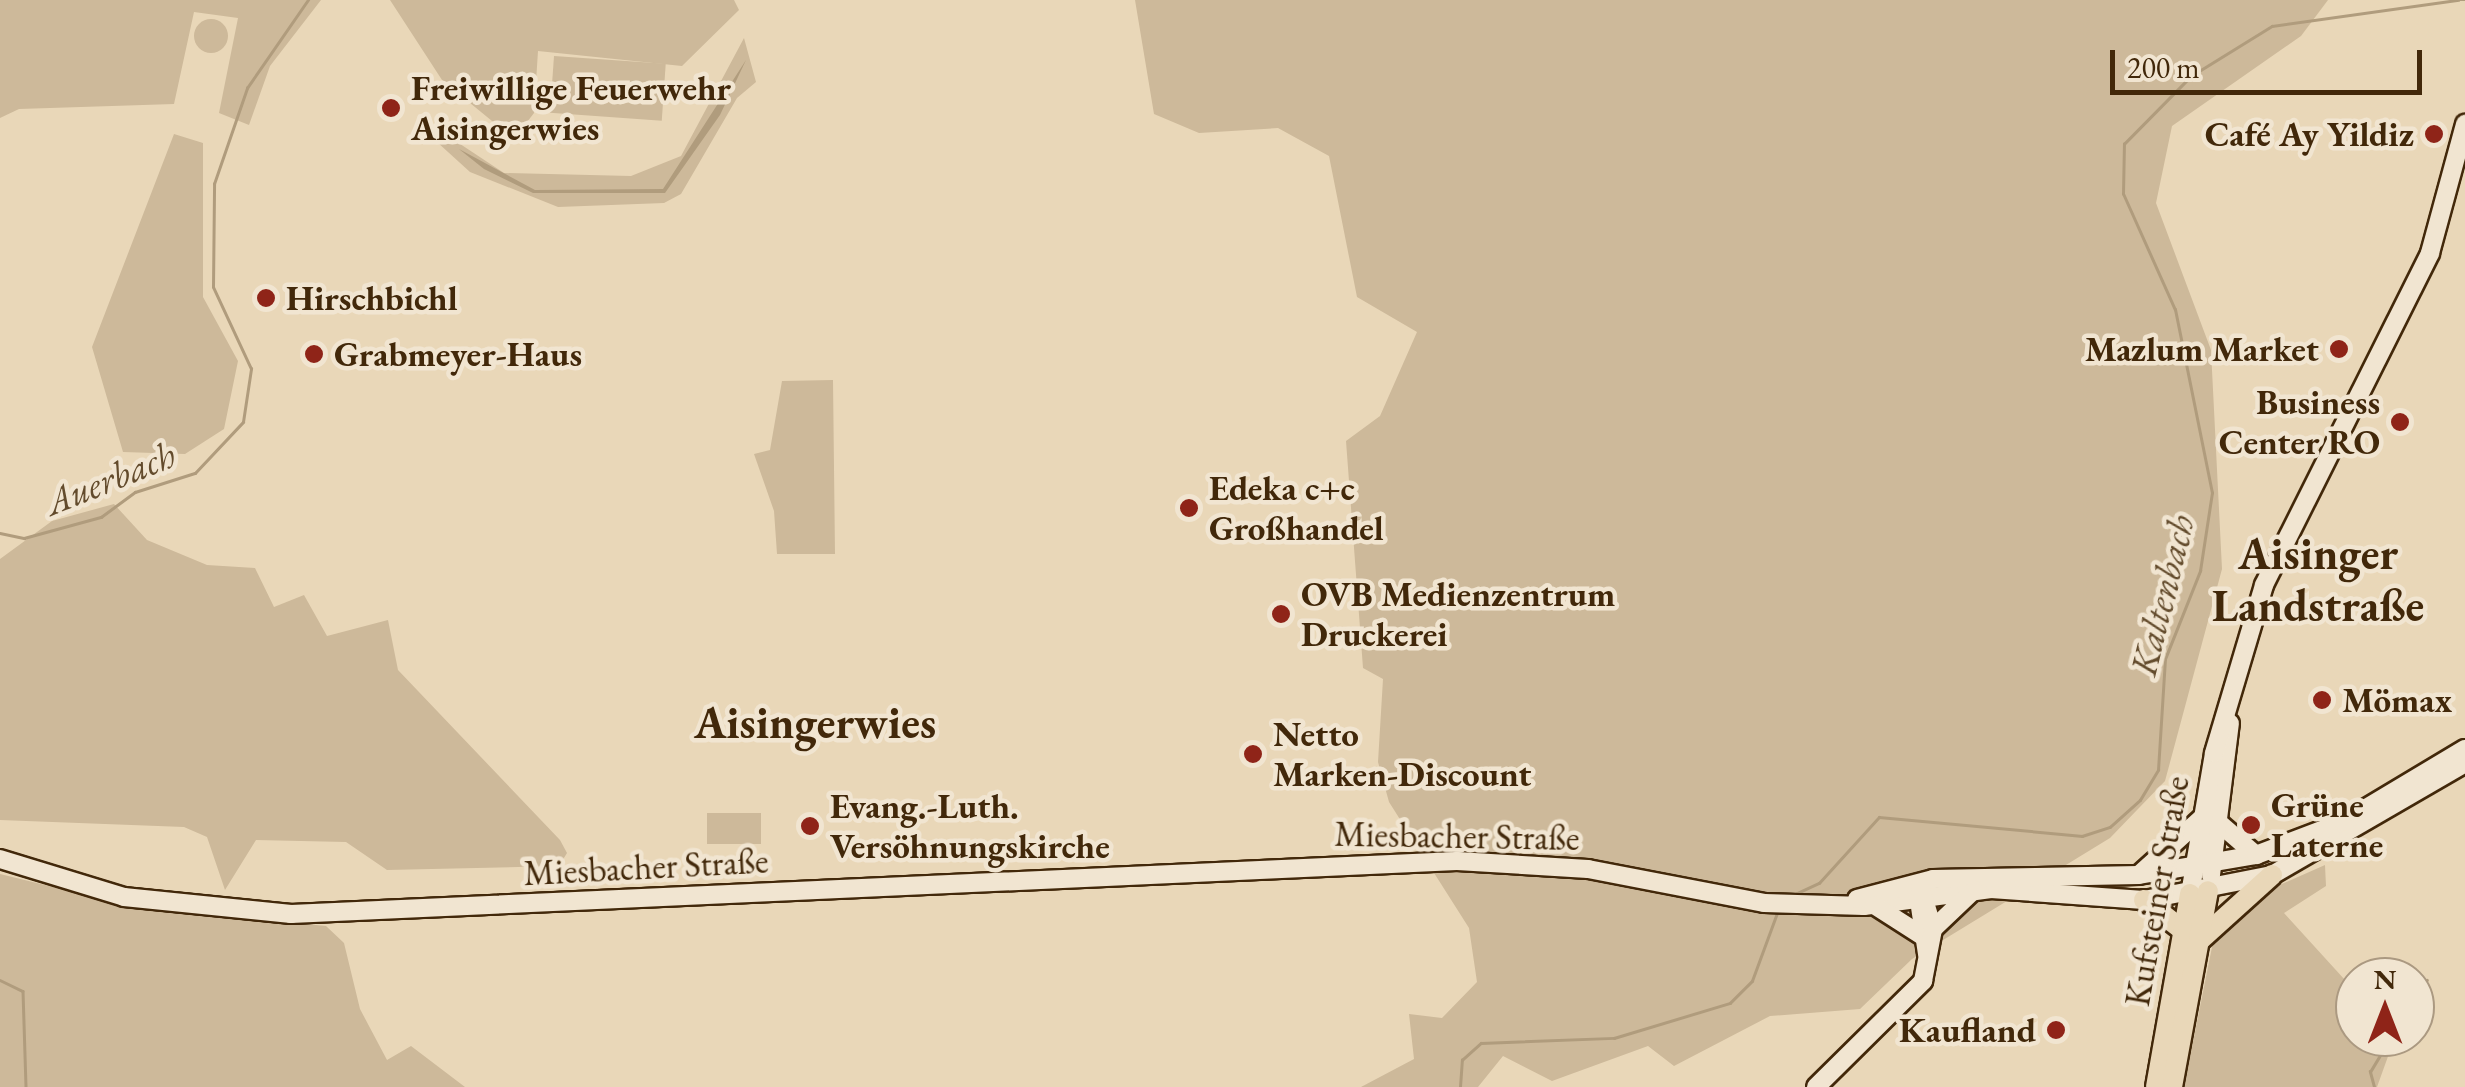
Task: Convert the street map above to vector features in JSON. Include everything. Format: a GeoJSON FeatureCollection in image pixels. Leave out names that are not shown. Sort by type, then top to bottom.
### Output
{"type":"FeatureCollection","features":[{"type":"Feature","properties":{"kind":"main road","name":"Kufsteiner Straße"},"geometry":{"type":"LineString","coordinates":[[2172,1087],[2192,936],[2230,709],[2276,554],[2430,252],[2465,124]]}},
{"type":"Feature","properties":{"kind":"main road","name":"Miesbacher Straße"},"geometry":{"type":"LineString","coordinates":[[1838,906],[1919,892],[2139,875],[2256,856],[2343,822],[2465,749]]}},
{"type":"Feature","properties":{"kind":"main road","name":"Miesbacher Straße"},"geometry":{"type":"LineString","coordinates":[[0,859],[124,897],[272,914],[1457,862],[1588,868],[1764,904],[1874,905],[1919,892],[1975,890],[2144,900],[2272,875],[2465,763]]}},
{"type":"Feature","properties":{"kind":"main road"},"geometry":{"type":"LineString","coordinates":[[2139,875],[2211,820],[2256,856]]}},
{"type":"Feature","properties":{"kind":"main road"},"geometry":{"type":"LineString","coordinates":[[2144,900],[2192,936],[2272,875]]}},
{"type":"Feature","properties":{"kind":"main road"},"geometry":{"type":"LineString","coordinates":[[1927,932],[1975,890]]}},
{"type":"Feature","properties":{"kind":"main road"},"geometry":{"type":"LineString","coordinates":[[1816,1087],[1918,987],[1929,958],[1919,892]]}},
{"type":"Feature","properties":{"kind":"main road"},"geometry":{"type":"LineString","coordinates":[[1874,905],[1927,932]]}},
{"type":"Feature","properties":{"kind":"main road","name":"Kufsteiner Straße"},"geometry":{"type":"LineString","coordinates":[[2156,1087],[2192,936]]}},
{"type":"Feature","properties":{"kind":"shaded area"},"geometry":{"type":"Polygon","coordinates":[[[0,0],[321,0],[270,66],[249,125],[219,113],[238,18],[194,12],[174,104],[19,109],[0,118],[0,0]]]}},
{"type":"Feature","properties":{"kind":"shaded area"},"geometry":{"type":"Polygon","coordinates":[[[390,0],[734,0],[739,10],[682,66],[538,51],[534,113],[514,139],[442,80],[390,0]]]}},
{"type":"Feature","properties":{"kind":"shaded area"},"geometry":{"type":"Polygon","coordinates":[[[1135,0],[2328,0],[2301,36],[2172,126],[2156,203],[2211,350],[2222,569],[2165,781],[2110,838],[1912,959],[1860,1009],[1770,1016],[1674,1066],[1648,1046],[1552,1081],[1503,1056],[1478,1087],[1361,1087],[1414,1059],[1409,1014],[1442,1018],[1477,982],[1469,928],[1389,802],[1378,762],[1383,679],[1363,668],[1346,441],[1380,416],[1417,332],[1357,297],[1329,156],[1278,128],[1199,133],[1154,114],[1135,0]]]}},
{"type":"Feature","properties":{"kind":"shaded area"},"geometry":{"type":"Polygon","coordinates":[[[211,19],[223,24],[228,36],[223,48],[211,53],[199,48],[194,36],[199,24],[211,19]]]}},
{"type":"Feature","properties":{"kind":"shaded area"},"geometry":{"type":"Polygon","coordinates":[[[744,38],[756,82],[737,98],[681,194],[664,203],[558,207],[470,172],[437,142],[442,132],[504,173],[631,176],[681,156],[744,38]]]}},
{"type":"Feature","properties":{"kind":"shaded area"},"geometry":{"type":"Polygon","coordinates":[[[554,56],[666,64],[662,121],[550,113],[554,56]]]}},
{"type":"Feature","properties":{"kind":"shaded area"},"geometry":{"type":"Polygon","coordinates":[[[746,60],[720,115],[665,193],[533,193],[484,169],[459,149],[535,190],[663,189],[746,60]]]}},
{"type":"Feature","properties":{"kind":"shaded area"},"geometry":{"type":"Polygon","coordinates":[[[174,134],[203,143],[203,297],[238,361],[224,429],[185,454],[123,452],[92,347],[174,134]]]}},
{"type":"Feature","properties":{"kind":"shaded area"},"geometry":{"type":"Polygon","coordinates":[[[833,380],[835,554],[777,554],[774,511],[754,454],[770,450],[782,381],[833,380]]]}},
{"type":"Feature","properties":{"kind":"shaded area"},"geometry":{"type":"Polygon","coordinates":[[[114,504],[147,540],[207,565],[255,568],[274,607],[304,595],[327,636],[388,620],[398,670],[560,840],[567,853],[559,866],[387,870],[346,842],[256,840],[225,890],[207,837],[184,827],[0,820],[0,559],[52,521],[114,504]]]}},
{"type":"Feature","properties":{"kind":"shaded area"},"geometry":{"type":"Polygon","coordinates":[[[707,813],[761,813],[761,844],[707,844],[707,813]]]}},
{"type":"Feature","properties":{"kind":"shaded area"},"geometry":{"type":"Polygon","coordinates":[[[2325,865],[2326,886],[2284,913],[2335,969],[2335,1057],[2388,1057],[2377,1087],[2184,1087],[2213,942],[2275,887],[2325,865]]]}},
{"type":"Feature","properties":{"kind":"shaded area"},"geometry":{"type":"Polygon","coordinates":[[[0,874],[139,908],[326,926],[344,943],[360,1009],[387,1060],[411,1046],[465,1087],[0,1087],[0,874]]]}},
{"type":"Feature","properties":{"kind":"waterway","name":"Auerbach"},"geometry":{"type":"LineString","coordinates":[[0,533],[24,538],[101,517],[135,492],[195,473],[243,422],[251,369],[213,287],[214,184],[247,88],[308,0]]}},
{"type":"Feature","properties":{"kind":"waterway","name":"Kaltenbach"},"geometry":{"type":"LineString","coordinates":[[1791,896],[1819,883],[1879,817],[2082,836],[2110,827],[2140,800],[2158,770],[2165,659],[2200,571],[2212,493],[2175,310],[2123,194],[2124,144],[2191,76],[2272,26],[2458,0]]}},
{"type":"Feature","properties":{"kind":"waterway","name":"Kaltenbach"},"geometry":{"type":"LineString","coordinates":[[2460,0],[2465,0]]}},
{"type":"Feature","properties":{"kind":"waterway","name":"Kaltenbach"},"geometry":{"type":"LineString","coordinates":[[1460,1087],[1462,1060],[1481,1043],[1614,1038],[1730,1003],[1752,981],[1777,913]]}},
{"type":"Feature","properties":{"kind":"waterway","name":"Kaltenbach"},"geometry":{"type":"LineString","coordinates":[[0,980],[23,991],[26,1087]]}},
{"type":"Feature","properties":{"kind":"waterway"},"geometry":{"type":"LineString","coordinates":[[2374,1087],[2370,1072],[2379,1057]]}},
{"type":"Feature","properties":{"kind":"place","name":"Freiwillige Feuerwehr Aisingerwies"},"geometry":{"type":"Point","coordinates":[391,108]}},
{"type":"Feature","properties":{"kind":"place","name":"Café Ay Yildiz"},"geometry":{"type":"Point","coordinates":[2434,134]}},
{"type":"Feature","properties":{"kind":"place","name":"Hirschbichl"},"geometry":{"type":"Point","coordinates":[266,298]}},
{"type":"Feature","properties":{"kind":"place","name":"Mazlum Market"},"geometry":{"type":"Point","coordinates":[2339,349]}},
{"type":"Feature","properties":{"kind":"place","name":"Grabmeyer-Haus"},"geometry":{"type":"Point","coordinates":[314,354]}},
{"type":"Feature","properties":{"kind":"place","name":"Business Center RO"},"geometry":{"type":"Point","coordinates":[2400,422]}},
{"type":"Feature","properties":{"kind":"place","name":"Edeka c+c Großhandel"},"geometry":{"type":"Point","coordinates":[1189,508]}},
{"type":"Feature","properties":{"kind":"place","name":"OVB Medienzentrum Druckerei"},"geometry":{"type":"Point","coordinates":[1281,614]}},
{"type":"Feature","properties":{"kind":"place","name":"Mömax"},"geometry":{"type":"Point","coordinates":[2322,700]}},
{"type":"Feature","properties":{"kind":"place","name":"Netto Marken-Discount"},"geometry":{"type":"Point","coordinates":[1253,754]}},
{"type":"Feature","properties":{"kind":"place","name":"Grüne Laterne"},"geometry":{"type":"Point","coordinates":[2251,825]}},
{"type":"Feature","properties":{"kind":"place","name":"Evang.-Luth. Versöhnungskirche"},"geometry":{"type":"Point","coordinates":[810,826]}},
{"type":"Feature","properties":{"kind":"place","name":"Kaufland"},"geometry":{"type":"Point","coordinates":[2056,1030]}},
{"type":"Feature","properties":{"kind":"district","name":"Aisinger Landstraße"},"geometry":{"type":"Point","coordinates":[2318,580]}},
{"type":"Feature","properties":{"kind":"district","name":"Aisingerwies"},"geometry":{"type":"Point","coordinates":[815,723]}}]}
